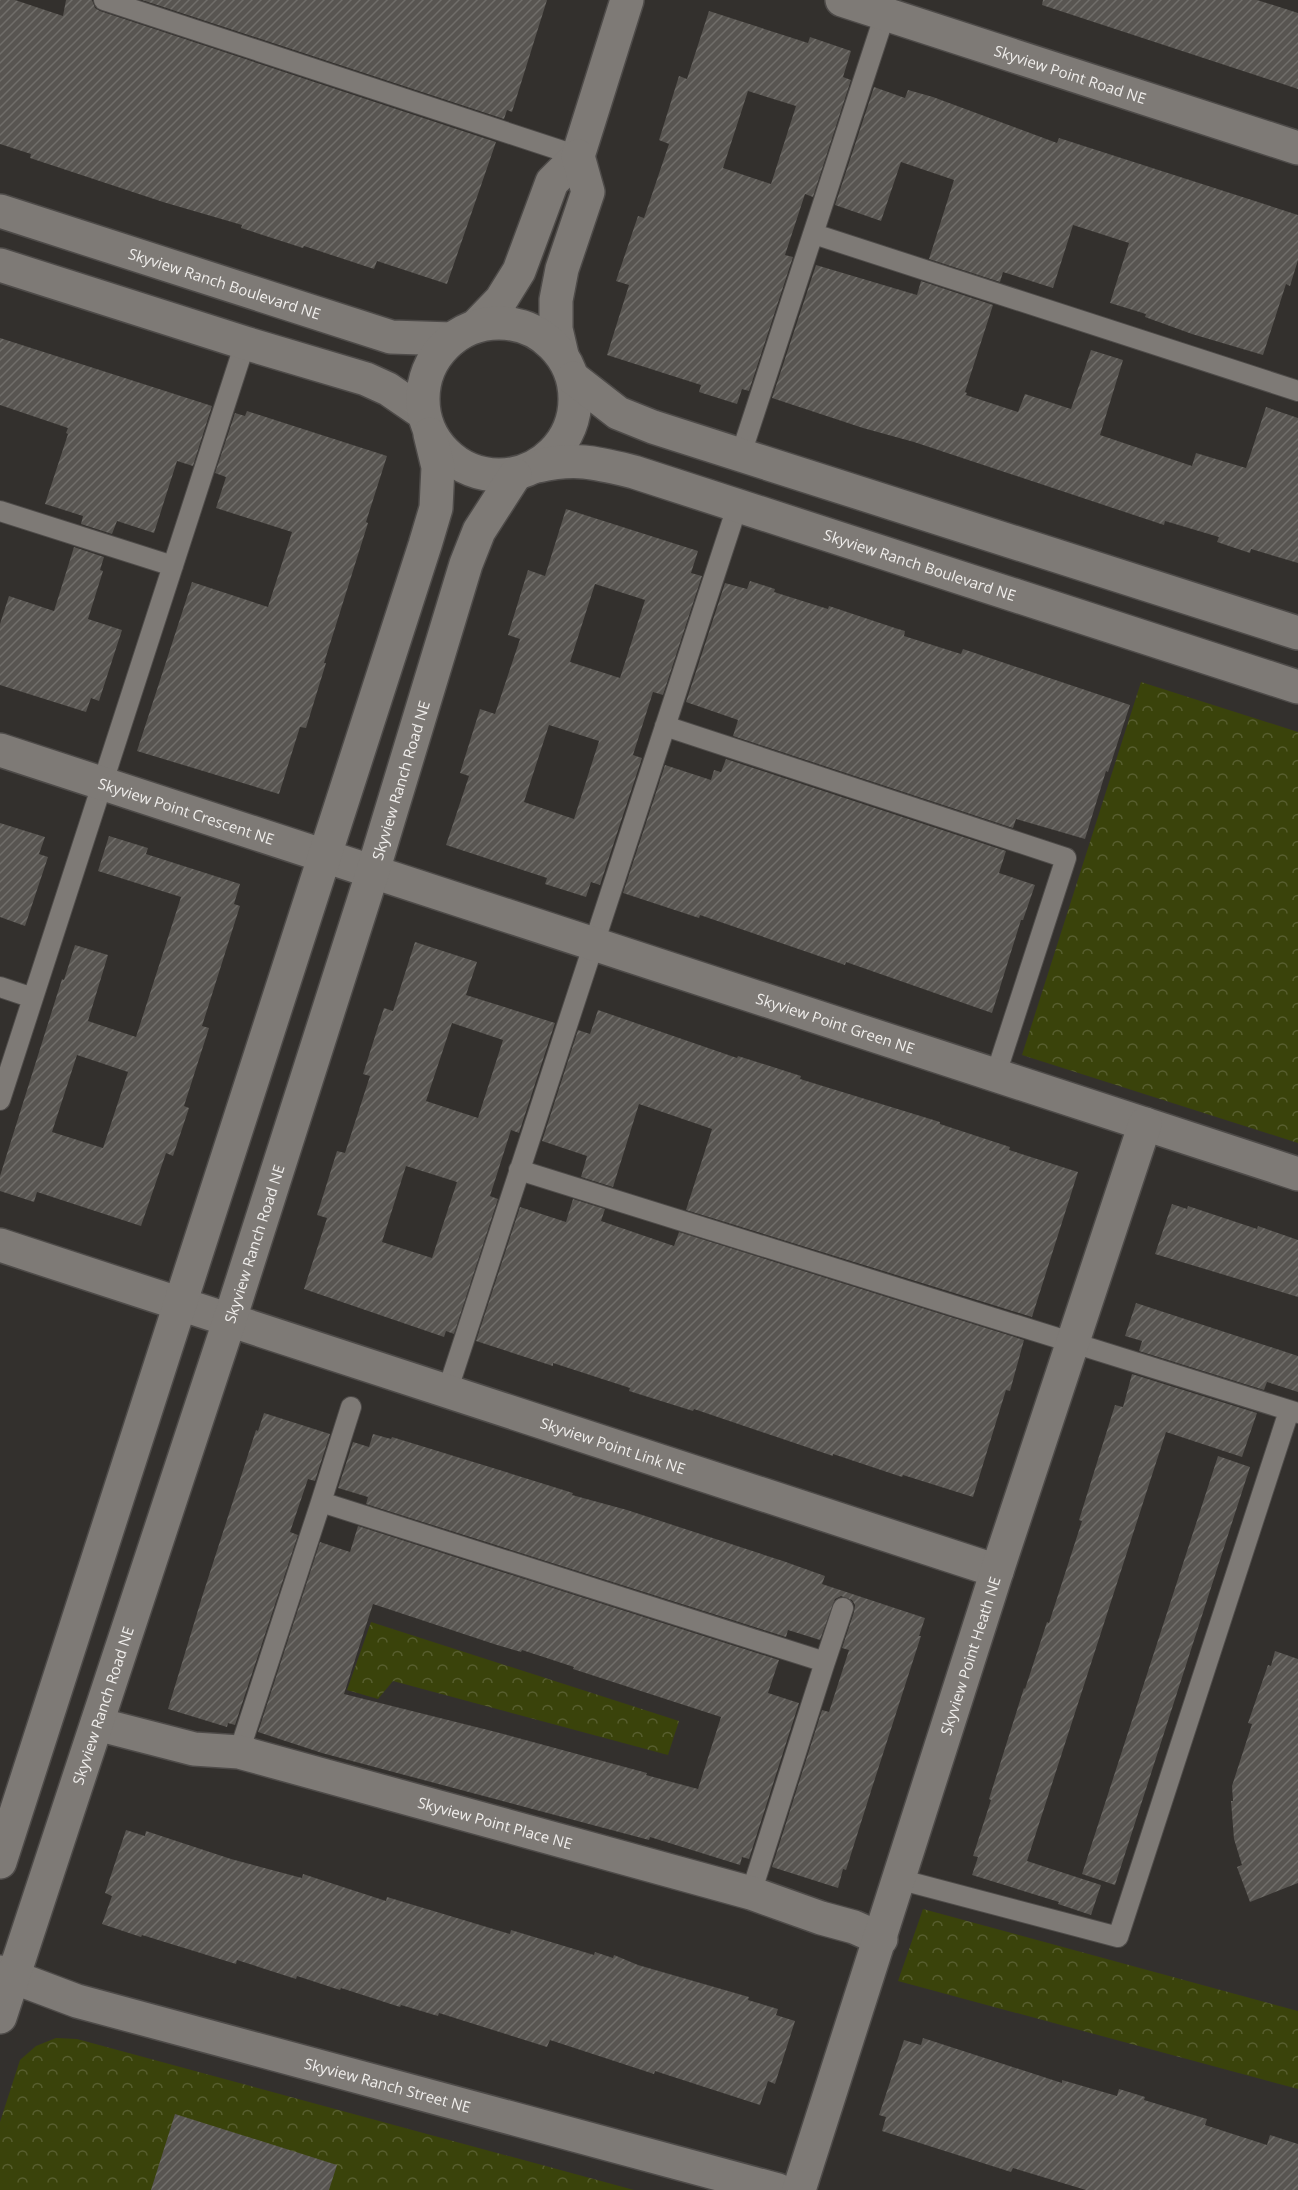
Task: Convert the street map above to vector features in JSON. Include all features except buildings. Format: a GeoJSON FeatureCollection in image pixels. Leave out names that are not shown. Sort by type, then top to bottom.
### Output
{"type":"FeatureCollection","features":[{"type":"Feature","properties":{"kind":"street"},"geometry":{"type":"LineString","coordinates":[[0,1862],[425,545],[435,508],[438,467],[427,423],[423,390],[428,369],[440,350],[501,300],[519,271],[552,182],[578,156],[627,0]]}},
{"type":"Feature","properties":{"kind":"street","name":"Skyview Point Road NE"},"geometry":{"type":"LineString","coordinates":[[842,0],[1298,148]]}},
{"type":"Feature","properties":{"kind":"street"},"geometry":{"type":"LineString","coordinates":[[0,265],[245,344],[366,379],[388,390],[427,423],[445,454],[466,469],[490,476],[526,470],[558,450],[570,428],[576,403],[556,329],[556,300],[562,269],[588,192],[578,156]]}},
{"type":"Feature","properties":{"kind":"street","name":"Skyview Ranch Boulevard NE"},"geometry":{"type":"LineString","coordinates":[[0,211],[391,337],[464,332]]}},
{"type":"Feature","properties":{"kind":"street"},"geometry":{"type":"LineString","coordinates":[[464,332],[500,322],[524,326],[545,338],[568,367],[618,413],[653,427],[1298,633]]}},
{"type":"Feature","properties":{"kind":"street","name":"Skyview Ranch Boulevard NE"},"geometry":{"type":"LineString","coordinates":[[526,470],[560,461],[589,461],[634,472],[1298,687]]}},
{"type":"Feature","properties":{"kind":"street","name":"Skyview Ranch Road NE"},"geometry":{"type":"LineString","coordinates":[[0,2017],[7,1974],[97,1724],[230,1319],[373,871],[466,564],[479,531],[526,470]]}},
{"type":"Feature","properties":{"kind":"street","name":"Skyview Point Crescent NE"},"geometry":{"type":"LineString","coordinates":[[0,750],[373,871]]}},
{"type":"Feature","properties":{"kind":"street","name":"Skyview Point Green NE"},"geometry":{"type":"LineString","coordinates":[[373,871],[1298,1174]]}},
{"type":"Feature","properties":{"kind":"street","name":"Skyview Point Heath NE"},"geometry":{"type":"LineString","coordinates":[[799,2190],[997,1570],[1145,1124]]}},
{"type":"Feature","properties":{"kind":"street"},"geometry":{"type":"LineString","coordinates":[[0,1245],[230,1319]]}},
{"type":"Feature","properties":{"kind":"street","name":"Skyview Point Link NE"},"geometry":{"type":"LineString","coordinates":[[230,1319],[447,1392],[997,1570]]}},
{"type":"Feature","properties":{"kind":"street","name":"Skyview Point Place NE"},"geometry":{"type":"LineString","coordinates":[[97,1724],[194,1749],[239,1752],[751,1893],[854,1927],[881,1939]]}},
{"type":"Feature","properties":{"kind":"street","name":"Skyview Ranch Street NE"},"geometry":{"type":"LineString","coordinates":[[7,1974],[77,2001],[778,2190]]}},
{"type":"Feature","properties":{"kind":"lane"},"geometry":{"type":"LineString","coordinates":[[104,0],[578,156]]}},
{"type":"Feature","properties":{"kind":"lane"},"geometry":{"type":"LineString","coordinates":[[741,454],[885,14]]}},
{"type":"Feature","properties":{"kind":"lane"},"geometry":{"type":"LineString","coordinates":[[814,234],[1298,390]]}},
{"type":"Feature","properties":{"kind":"lane"},"geometry":{"type":"LineString","coordinates":[[0,1100],[245,344]]}},
{"type":"Feature","properties":{"kind":"lane"},"geometry":{"type":"LineString","coordinates":[[447,1392],[737,507]]}},
{"type":"Feature","properties":{"kind":"lane"},"geometry":{"type":"LineString","coordinates":[[0,511],[173,566]]}},
{"type":"Feature","properties":{"kind":"lane"},"geometry":{"type":"LineString","coordinates":[[665,726],[1066,858],[996,1074]]}},
{"type":"Feature","properties":{"kind":"lane"},"geometry":{"type":"LineString","coordinates":[[0,987],[33,998]]}},
{"type":"Feature","properties":{"kind":"lane"},"geometry":{"type":"LineString","coordinates":[[519,1170],[1293,1412],[1118,1937],[898,1879]]}},
{"type":"Feature","properties":{"kind":"lane"},"geometry":{"type":"LineString","coordinates":[[239,1752],[351,1407]]}},
{"type":"Feature","properties":{"kind":"lane"},"geometry":{"type":"LineString","coordinates":[[321,1502],[825,1662]]}},
{"type":"Feature","properties":{"kind":"lane"},"geometry":{"type":"LineString","coordinates":[[751,1893],[843,1608]]}},
{"type":"Feature","properties":{"kind":"green space"},"geometry":{"type":"Polygon","coordinates":[[[1141,682],[1298,732],[1298,1143],[1022,1055],[1141,682]]]}},
{"type":"Feature","properties":{"kind":"green space"},"geometry":{"type":"Polygon","coordinates":[[[371,1622],[679,1721],[668,1755],[393,1681],[378,1699],[347,1690],[371,1622]]]}},
{"type":"Feature","properties":{"kind":"green space"},"geometry":{"type":"Polygon","coordinates":[[[923,1909],[1298,2011],[1298,2089],[898,1981],[923,1909]]]}},
{"type":"Feature","properties":{"kind":"green space"},"geometry":{"type":"Polygon","coordinates":[[[56,2038],[77,2039],[634,2190],[0,2190],[0,2122],[20,2060],[36,2046],[56,2038]]]}}]}
